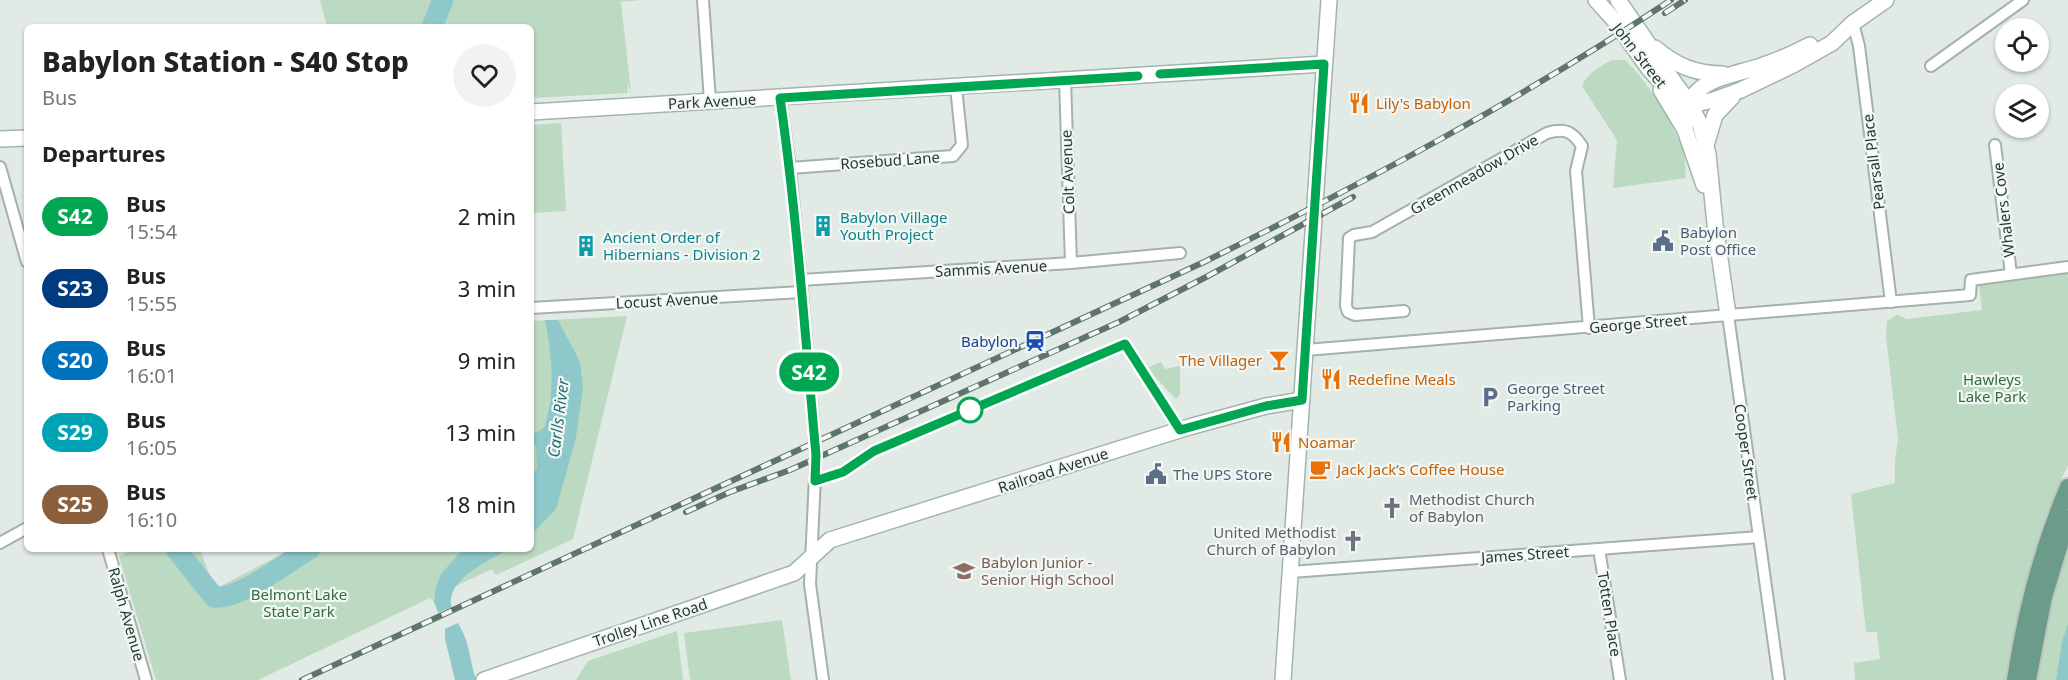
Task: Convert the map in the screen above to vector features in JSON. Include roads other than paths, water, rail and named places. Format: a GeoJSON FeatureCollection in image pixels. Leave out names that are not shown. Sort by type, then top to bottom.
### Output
{"type":"FeatureCollection","features":[{"type":"Feature","properties":{"kind":"main road"},"geometry":{"type":"LineString","coordinates":[[1283,680],[1329,0]]}},
{"type":"Feature","properties":{"kind":"main road","name":"John Street"},"geometry":{"type":"LineString","coordinates":[[1596,0],[1649,69],[1673,96],[1689,103],[1707,102],[1741,90],[1832,43],[1853,23]]}},
{"type":"Feature","properties":{"kind":"main road","name":"Cooper Street"},"geometry":{"type":"LineString","coordinates":[[1618,0],[1698,119],[1706,145],[1728,315]]}},
{"type":"Feature","properties":{"kind":"main road","name":"John Street"},"geometry":{"type":"LineString","coordinates":[[1689,103],[1703,86],[1787,56],[1853,23],[1886,0]]}},
{"type":"Feature","properties":{"kind":"main road","name":"John Street"},"geometry":{"type":"LineString","coordinates":[[1647,42],[1671,61],[1687,69],[1704,73],[1732,74]]}},
{"type":"Feature","properties":{"kind":"main road","name":"Park Avenue"},"geometry":{"type":"LineString","coordinates":[[534,112],[1324,64]]}},
{"type":"Feature","properties":{"kind":"main road","name":"Cooper Street"},"geometry":{"type":"LineString","coordinates":[[1649,69],[1685,130],[1699,166],[1715,224]]}},
{"type":"Feature","properties":{"kind":"main road","name":"John Street"},"geometry":{"type":"LineString","coordinates":[[1706,145],[1715,115],[1741,90]]}},
{"type":"Feature","properties":{"kind":"main road"},"geometry":{"type":"LineString","coordinates":[[1685,130],[1689,103]]}},
{"type":"Feature","properties":{"kind":"main road"},"geometry":{"type":"LineString","coordinates":[[0,139],[24,138]]}},
{"type":"Feature","properties":{"kind":"main road","name":"Railroad Avenue"},"geometry":{"type":"LineString","coordinates":[[811,556],[830,540],[1189,427],[1266,406],[1302,400]]}},
{"type":"Feature","properties":{"kind":"main road"},"geometry":{"type":"LineString","coordinates":[[2015,680],[2040,568],[2068,487]]}},
{"type":"Feature","properties":{"kind":"main road"},"geometry":{"type":"LineString","coordinates":[[2028,680],[2044,597],[2068,518]]}},
{"type":"Feature","properties":{"kind":"main road","name":"Trolley Line Road"},"geometry":{"type":"LineString","coordinates":[[484,680],[794,573],[811,556]]}},
{"type":"Feature","properties":{"kind":"street"},"geometry":{"type":"LineString","coordinates":[[703,0],[710,101]]}},
{"type":"Feature","properties":{"kind":"street"},"geometry":{"type":"LineString","coordinates":[[1931,66],[2023,0]]}},
{"type":"Feature","properties":{"kind":"street","name":"Pearsall Place"},"geometry":{"type":"LineString","coordinates":[[1853,23],[1859,46],[1891,302]]}},
{"type":"Feature","properties":{"kind":"street","name":"Colt Avenue"},"geometry":{"type":"LineString","coordinates":[[1065,80],[1071,263]]}},
{"type":"Feature","properties":{"kind":"street","name":"Rosebud Lane"},"geometry":{"type":"LineString","coordinates":[[790,168],[953,156],[962,145],[956,87]]}},
{"type":"Feature","properties":{"kind":"street"},"geometry":{"type":"LineString","coordinates":[[780,98],[790,168],[816,455],[810,584],[823,680]]}},
{"type":"Feature","properties":{"kind":"street","name":"Greenmeadow Drive"},"geometry":{"type":"LineString","coordinates":[[1404,311],[1355,315],[1348,312],[1346,306],[1349,238],[1372,232],[1547,133],[1564,130],[1570,131],[1582,146],[1576,171],[1589,328]]}},
{"type":"Feature","properties":{"kind":"street","name":"Whalers Cove"},"geometry":{"type":"LineString","coordinates":[[1995,145],[2011,274]]}},
{"type":"Feature","properties":{"kind":"street"},"geometry":{"type":"LineString","coordinates":[[0,167],[24,251]]}},
{"type":"Feature","properties":{"kind":"street","name":"Sammis Avenue"},"geometry":{"type":"LineString","coordinates":[[801,280],[1071,263],[1180,253]]}},
{"type":"Feature","properties":{"kind":"street"},"geometry":{"type":"LineString","coordinates":[[2011,274],[2068,267]]}},
{"type":"Feature","properties":{"kind":"street","name":"George Street"},"geometry":{"type":"LineString","coordinates":[[1306,351],[1970,296],[1971,280],[2011,274]]}},
{"type":"Feature","properties":{"kind":"street","name":"Locust Avenue"},"geometry":{"type":"LineString","coordinates":[[534,308],[802,292]]}},
{"type":"Feature","properties":{"kind":"street","name":"Cooper Street"},"geometry":{"type":"LineString","coordinates":[[1728,315],[1779,680]]}},
{"type":"Feature","properties":{"kind":"street"},"geometry":{"type":"LineString","coordinates":[[0,543],[24,530]]}},
{"type":"Feature","properties":{"kind":"street","name":"James Street"},"geometry":{"type":"LineString","coordinates":[[1291,572],[1759,537]]}},
{"type":"Feature","properties":{"kind":"street","name":"Totten Place"},"geometry":{"type":"LineString","coordinates":[[1599,549],[1620,680]]}},
{"type":"Feature","properties":{"kind":"street","name":"Ralph Avenue"},"geometry":{"type":"LineString","coordinates":[[109,552],[146,680]]}},
{"type":"Feature","properties":{"kind":"water"},"geometry":{"type":"Polygon","coordinates":[[[545,320],[558,320],[580,362],[583,387],[576,438],[556,509],[534,532],[534,472],[537,469],[534,433],[544,428],[548,415],[551,388],[545,320]]]}},
{"type":"Feature","properties":{"kind":"water"},"geometry":{"type":"Polygon","coordinates":[[[460,552],[504,552],[463,578],[452,595],[452,608],[466,640],[476,680],[455,680],[445,630],[434,602],[441,574],[460,552]]]}},
{"type":"Feature","properties":{"kind":"water"},"geometry":{"type":"Polygon","coordinates":[[[2068,623],[2068,680],[2056,680],[2062,642],[2068,623]]]}},
{"type":"Feature","properties":{"kind":"waterway","name":"Carlls River"},"geometry":{"type":"LineString","coordinates":[[433,24],[443,0]]}},
{"type":"Feature","properties":{"kind":"waterway"},"geometry":{"type":"LineString","coordinates":[[178,552],[214,597],[237,593],[305,552]]}},
{"type":"Feature","properties":{"kind":"railway"},"geometry":{"type":"LineString","coordinates":[[302,680],[1204,262],[1324,202],[1500,106],[1671,0]]}},
{"type":"Feature","properties":{"kind":"railway"},"geometry":{"type":"LineString","coordinates":[[1665,13],[1685,0]]}},
{"type":"Feature","properties":{"kind":"railway"},"geometry":{"type":"LineString","coordinates":[[686,512],[730,492],[790,470],[1119,322],[1353,197]]}},
{"type":"Feature","properties":{"kind":"place","name":"Lily's Babylon"},"geometry":{"type":"Point","coordinates":[1359,103]}},
{"type":"Feature","properties":{"kind":"place","name":"Babylon Village Youth Project"},"geometry":{"type":"Point","coordinates":[823,226]}},
{"type":"Feature","properties":{"kind":"place","name":"Babylon Post Office"},"geometry":{"type":"Point","coordinates":[1663,241]}},
{"type":"Feature","properties":{"kind":"place","name":"Ancient Order of Hibernians - Division 2"},"geometry":{"type":"Point","coordinates":[586,246]}},
{"type":"Feature","properties":{"kind":"place","name":"Babylon"},"geometry":{"type":"Point","coordinates":[1035,341]}},
{"type":"Feature","properties":{"kind":"place","name":"The Villager"},"geometry":{"type":"Point","coordinates":[1279,360]}},
{"type":"Feature","properties":{"kind":"place","name":"Redefine Meals"},"geometry":{"type":"Point","coordinates":[1331,379]}},
{"type":"Feature","properties":{"kind":"place","name":"George Street Parking"},"geometry":{"type":"Point","coordinates":[1490,397]}},
{"type":"Feature","properties":{"kind":"place","name":"Noamar"},"geometry":{"type":"Point","coordinates":[1281,442]}},
{"type":"Feature","properties":{"kind":"place","name":"Jack Jack’s Coffee House"},"geometry":{"type":"Point","coordinates":[1320,469]}},
{"type":"Feature","properties":{"kind":"place","name":"The UPS Store"},"geometry":{"type":"Point","coordinates":[1156,474]}},
{"type":"Feature","properties":{"kind":"place","name":"Methodist Church of Babylon"},"geometry":{"type":"Point","coordinates":[1392,508]}},
{"type":"Feature","properties":{"kind":"place","name":"United Methodist Church of Babylon"},"geometry":{"type":"Point","coordinates":[1353,541]}},
{"type":"Feature","properties":{"kind":"place","name":"Babylon Junior - Senior High School"},"geometry":{"type":"Point","coordinates":[964,571]}},
{"type":"Feature","properties":{"kind":"park label","name":"Hawleys Lake Park"},"geometry":{"type":"Point","coordinates":[1992,388]}},
{"type":"Feature","properties":{"kind":"park label","name":"Belmont Lake State Park"},"geometry":{"type":"Point","coordinates":[299,602]}}]}
